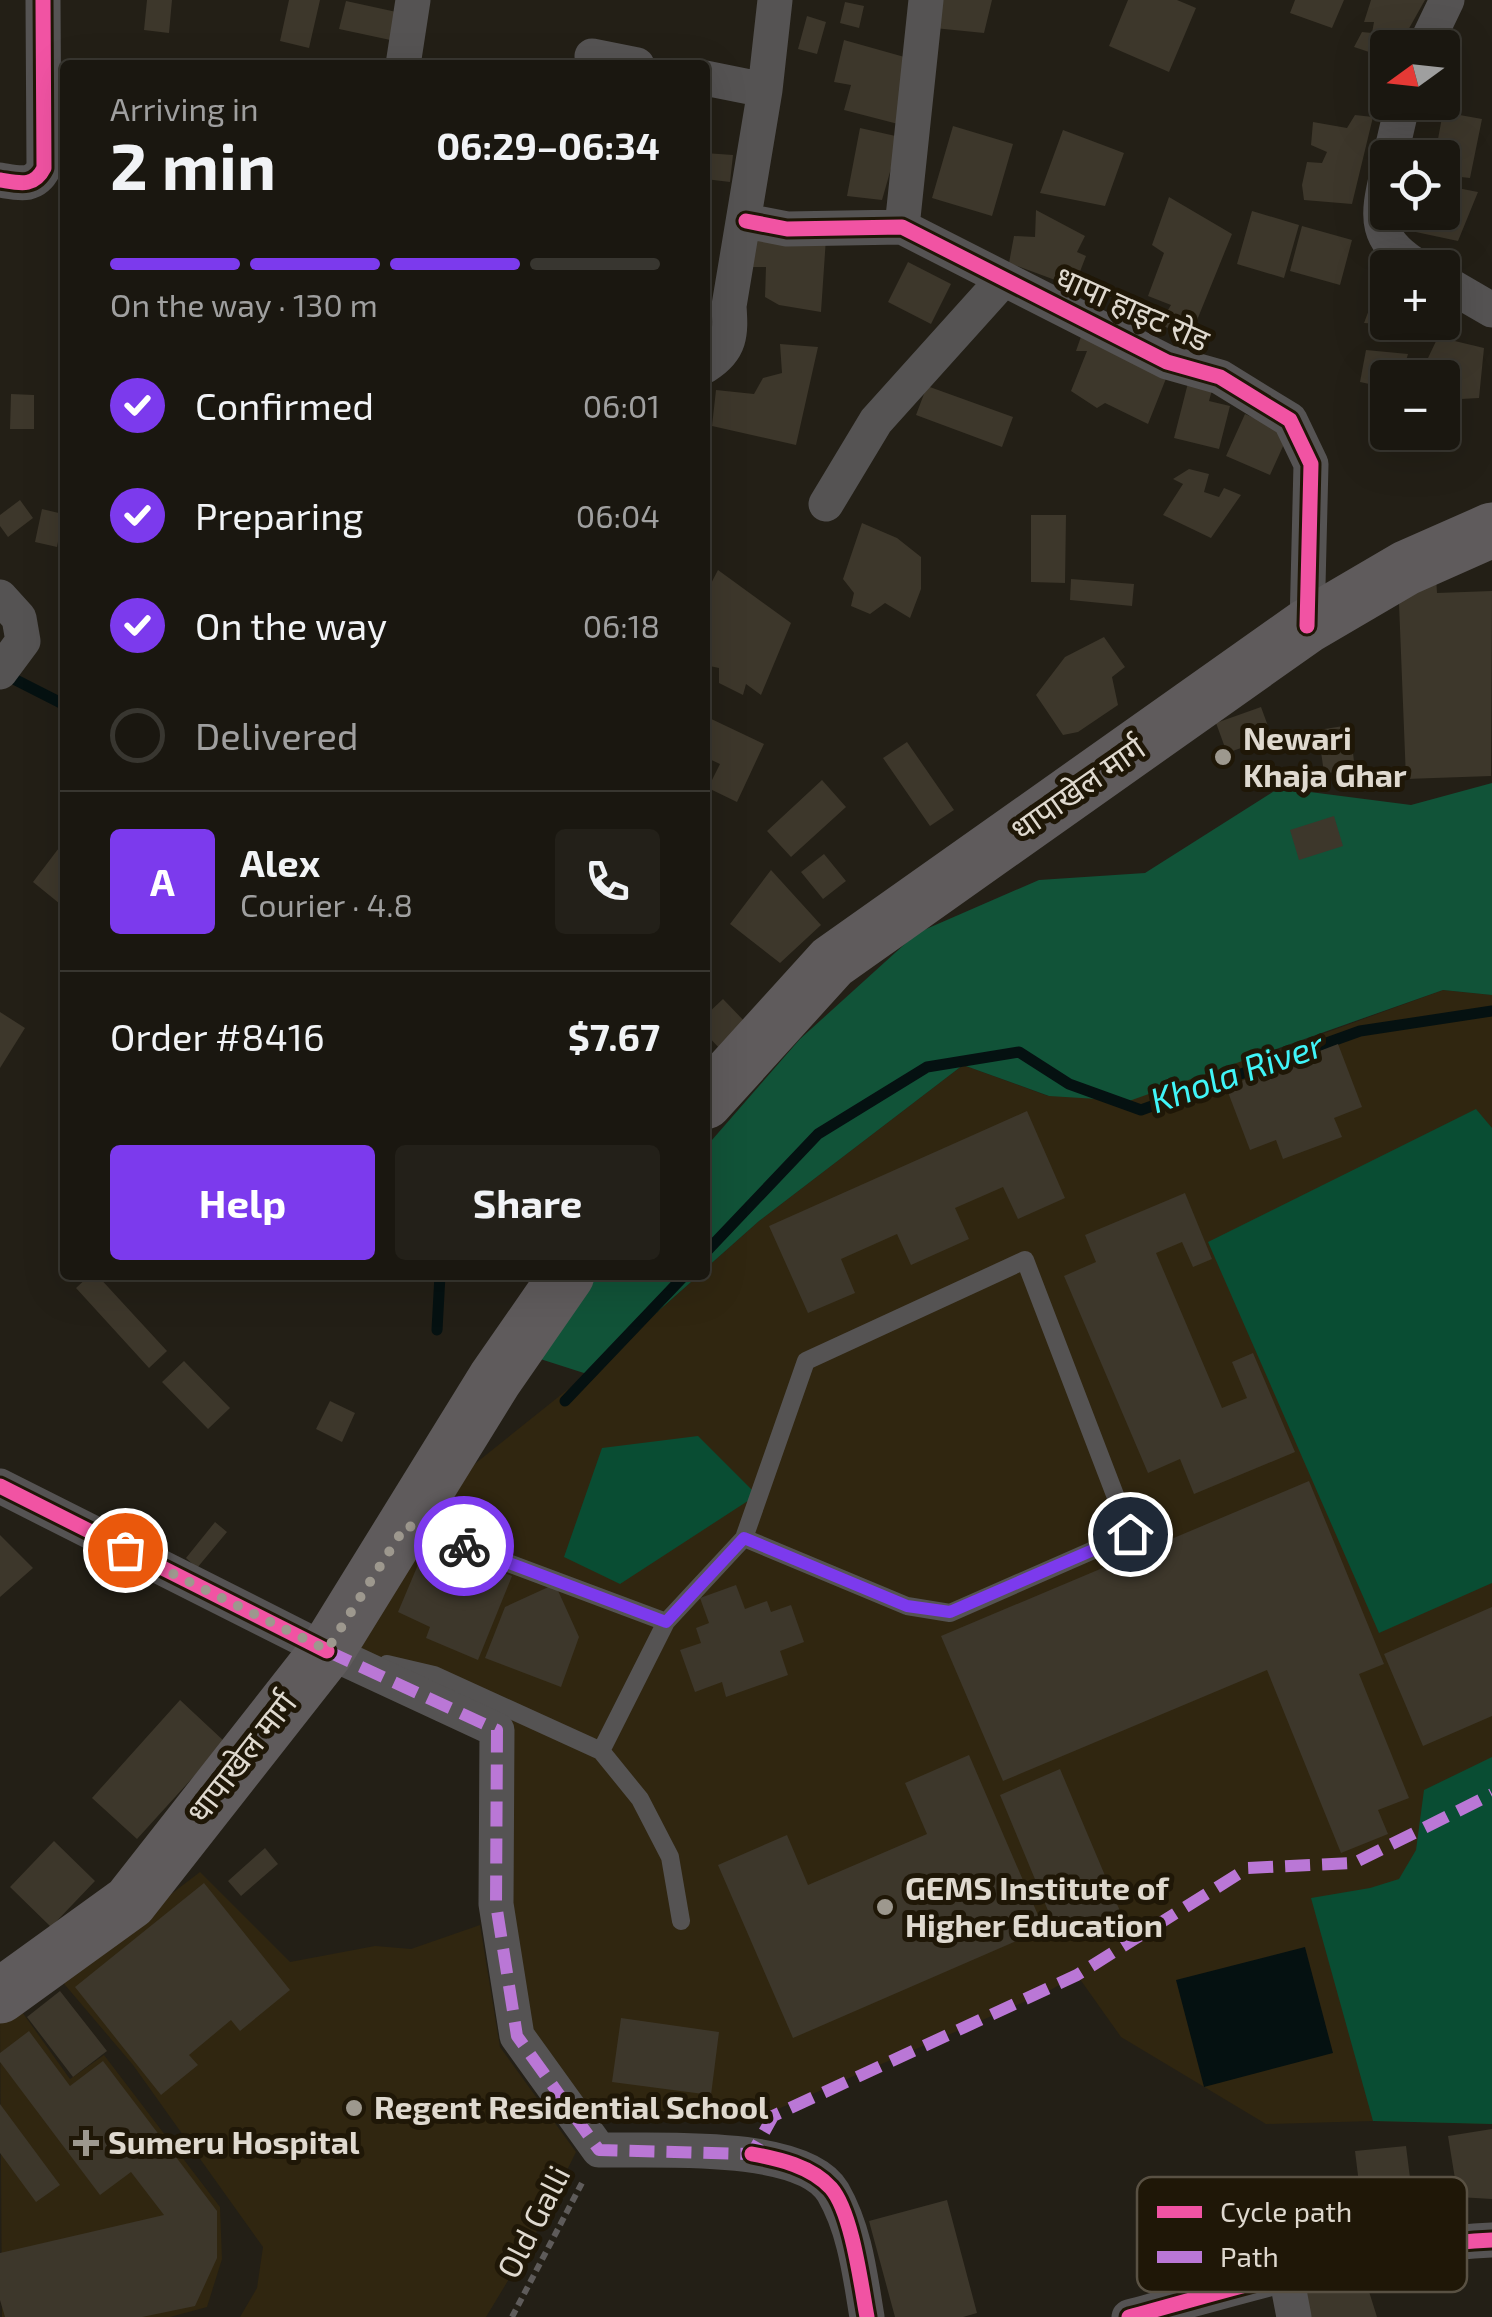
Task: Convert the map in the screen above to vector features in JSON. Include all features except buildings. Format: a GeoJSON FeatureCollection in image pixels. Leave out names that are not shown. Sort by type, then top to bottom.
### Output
{"type":"FeatureCollection","features":[{"type":"Feature","properties":{"kind":"main road","name":"धापाखेल मार्ग"},"geometry":{"type":"LineString","coordinates":[[710,1096],[832,962],[1307,626],[1406,568],[1492,530]]}},
{"type":"Feature","properties":{"kind":"main road","name":"धापाखेल मार्ग"},"geometry":{"type":"LineString","coordinates":[[0,1996],[130,1902],[327,1650],[495,1378],[564,1280]]}},
{"type":"Feature","properties":{"kind":"street"},"geometry":{"type":"LineString","coordinates":[[0,180],[28,184],[39,178],[44,168],[44,0]]}},
{"type":"Feature","properties":{"kind":"street"},"geometry":{"type":"LineString","coordinates":[[404,60],[413,0]]}},
{"type":"Feature","properties":{"kind":"street"},"geometry":{"type":"LineString","coordinates":[[710,362],[724,352],[731,338],[729,306],[746,221],[775,0]]}},
{"type":"Feature","properties":{"kind":"street"},"geometry":{"type":"LineString","coordinates":[[902,227],[926,0]]}},
{"type":"Feature","properties":{"kind":"street"},"geometry":{"type":"LineString","coordinates":[[1432,30],[1446,0]]}},
{"type":"Feature","properties":{"kind":"street"},"geometry":{"type":"LineString","coordinates":[[592,56],[612,60]]}},
{"type":"Feature","properties":{"kind":"street"},"geometry":{"type":"LineString","coordinates":[[710,79],[765,90]]}},
{"type":"Feature","properties":{"kind":"street","name":"धापा हाइट रोड"},"geometry":{"type":"LineString","coordinates":[[746,221],[787,228],[902,227],[1168,362],[1220,377],[1290,420],[1311,464],[1307,626]]}},
{"type":"Feature","properties":{"kind":"street"},"geometry":{"type":"LineString","coordinates":[[826,504],[876,421],[1002,281]]}},
{"type":"Feature","properties":{"kind":"street"},"geometry":{"type":"LineString","coordinates":[[1460,291],[1492,310]]}},
{"type":"Feature","properties":{"kind":"street"},"geometry":{"type":"LineString","coordinates":[[0,597],[19,618],[23,641],[3,669]]}},
{"type":"Feature","properties":{"kind":"street"},"geometry":{"type":"LineString","coordinates":[[0,1486],[327,1650],[497,1730],[496,1904],[517,2036],[599,2150],[752,2154],[788,2160],[831,2188],[856,2251],[867,2317]]}},
{"type":"Feature","properties":{"kind":"street"},"geometry":{"type":"LineString","coordinates":[[1467,2241],[1492,2240]]}},
{"type":"Feature","properties":{"kind":"street"},"geometry":{"type":"LineString","coordinates":[[1130,2317],[1221,2292]]}},
{"type":"Feature","properties":{"kind":"street"},"geometry":{"type":"LineString","coordinates":[[1289,2292],[1294,2317]]}},
{"type":"Feature","properties":{"kind":"lane"},"geometry":{"type":"LineString","coordinates":[[601,1752],[666,1622],[744,1538],[806,1361],[1025,1260],[1130,1534],[950,1612],[907,1606],[744,1538]]}},
{"type":"Feature","properties":{"kind":"lane"},"geometry":{"type":"LineString","coordinates":[[406,1525],[666,1622]]}},
{"type":"Feature","properties":{"kind":"lane"},"geometry":{"type":"LineString","coordinates":[[327,1650],[434,1676],[601,1752],[640,1799],[670,1856],[681,1920]]}},
{"type":"Feature","properties":{"kind":"shaded area"},"geometry":{"type":"Polygon","coordinates":[[[1443,990],[1492,995],[1492,2124],[1266,2124],[1121,2037],[1077,1975],[1047,1992],[748,2122],[579,2101],[517,2036],[497,1730],[340,1644],[466,1471],[587,1374],[693,1280],[710,1280],[710,1265],[759,1221],[963,1065],[1048,1096],[1273,1052],[1443,990]]]}},
{"type":"Feature","properties":{"kind":"shaded area","name":"Regent Residential School"},"geometry":{"type":"Polygon","coordinates":[[[200,1872],[290,1962],[375,1946],[411,1949],[480,1925],[500,2047],[576,2152],[532,2241],[486,2317],[240,2317],[257,2288],[263,2247],[133,2065],[60,1979],[200,1872]]]}},
{"type":"Feature","properties":{"kind":"shaded area"},"geometry":{"type":"Polygon","coordinates":[[[1305,1947],[1333,2053],[1204,2087],[1176,1980],[1305,1947]]]}},
{"type":"Feature","properties":{"kind":"shaded area","name":"Sumeru Hospital"},"geometry":{"type":"Polygon","coordinates":[[[15,2002],[70,2079],[104,2055],[220,2207],[222,2259],[207,2307],[170,2317],[2,2317],[0,2013],[15,2002]]]}},
{"type":"Feature","properties":{"kind":"green space"},"geometry":{"type":"Polygon","coordinates":[[[1492,783],[1492,995],[1443,990],[1129,1101],[1049,1096],[963,1065],[759,1221],[710,1265],[710,1142],[800,1039],[917,933],[1039,880],[1145,873],[1279,788],[1411,805],[1492,783]]]}},
{"type":"Feature","properties":{"kind":"green space"},"geometry":{"type":"Polygon","coordinates":[[[1476,1109],[1492,1128],[1492,1583],[1379,1633],[1208,1242],[1476,1109]]]}},
{"type":"Feature","properties":{"kind":"green space"},"geometry":{"type":"Polygon","coordinates":[[[587,1280],[693,1280],[587,1374],[531,1356],[587,1280]]]}},
{"type":"Feature","properties":{"kind":"green space"},"geometry":{"type":"Polygon","coordinates":[[[698,1436],[757,1495],[620,1584],[564,1557],[602,1448],[698,1436]]]}},
{"type":"Feature","properties":{"kind":"green space"},"geometry":{"type":"Polygon","coordinates":[[[1492,1757],[1492,2124],[1373,2121],[1311,1898],[1399,1879],[1416,1850],[1424,1790],[1492,1757]]]}},
{"type":"Feature","properties":{"kind":"waterway","name":"Khola River"},"geometry":{"type":"LineString","coordinates":[[2,673],[60,702]]}},
{"type":"Feature","properties":{"kind":"waterway","name":"Khola River"},"geometry":{"type":"LineString","coordinates":[[710,1248],[818,1134],[927,1067],[1019,1052],[1069,1084],[1141,1110],[1360,1031],[1492,1011]]}},
{"type":"Feature","properties":{"kind":"waterway","name":"Khola River"},"geometry":{"type":"LineString","coordinates":[[437,1330],[440,1280]]}},
{"type":"Feature","properties":{"kind":"waterway","name":"Khola River"},"geometry":{"type":"LineString","coordinates":[[565,1401],[680,1280]]}},
{"type":"Feature","properties":{"kind":"marked path"},"geometry":{"type":"LineString","coordinates":[[327,1651],[497,1730],[496,1904],[517,2036],[599,2150],[752,2154],[773,2116],[1077,1975],[1248,1868],[1354,1863],[1492,1794]]}},
{"type":"Feature","properties":{"kind":"cycle path"},"geometry":{"type":"LineString","coordinates":[[0,180],[31,181],[44,168],[43,0]]}},
{"type":"Feature","properties":{"kind":"cycle path"},"geometry":{"type":"LineString","coordinates":[[746,221],[787,229],[902,227],[1167,362],[1220,377],[1290,420],[1311,464],[1307,626]]}},
{"type":"Feature","properties":{"kind":"cycle path"},"geometry":{"type":"LineString","coordinates":[[0,1486],[327,1651]]}},
{"type":"Feature","properties":{"kind":"cycle path"},"geometry":{"type":"LineString","coordinates":[[752,2154],[804,2169],[831,2188],[850,2231],[867,2317]]}},
{"type":"Feature","properties":{"kind":"cycle path"},"geometry":{"type":"LineString","coordinates":[[1467,2242],[1492,2240]]}},
{"type":"Feature","properties":{"kind":"cycle path"},"geometry":{"type":"LineString","coordinates":[[1129,2317],[1220,2292]]}},
{"type":"Feature","properties":{"kind":"way so far"},"geometry":{"type":"LineString","coordinates":[[125,1550],[327,1650],[406,1525],[464,1546]]}},
{"type":"Feature","properties":{"kind":"place","name":"Newari Khaja Ghar"},"geometry":{"type":"Point","coordinates":[1223,757]}},
{"type":"Feature","properties":{"kind":"place","name":"GEMS Institute of Higher Education"},"geometry":{"type":"Point","coordinates":[885,1907]}},
{"type":"Feature","properties":{"kind":"place","name":"Regent Residential School"},"geometry":{"type":"Point","coordinates":[354,2108]}},
{"type":"Feature","properties":{"kind":"place","name":"Sumeru Hospital"},"geometry":{"type":"Point","coordinates":[86,2143]}},
{"type":"Feature","properties":{"kind":"route"},"geometry":{"type":"LineString","coordinates":[[464,1546],[666,1622],[744,1538],[907,1606],[950,1612],[1130,1534]]}}]}
